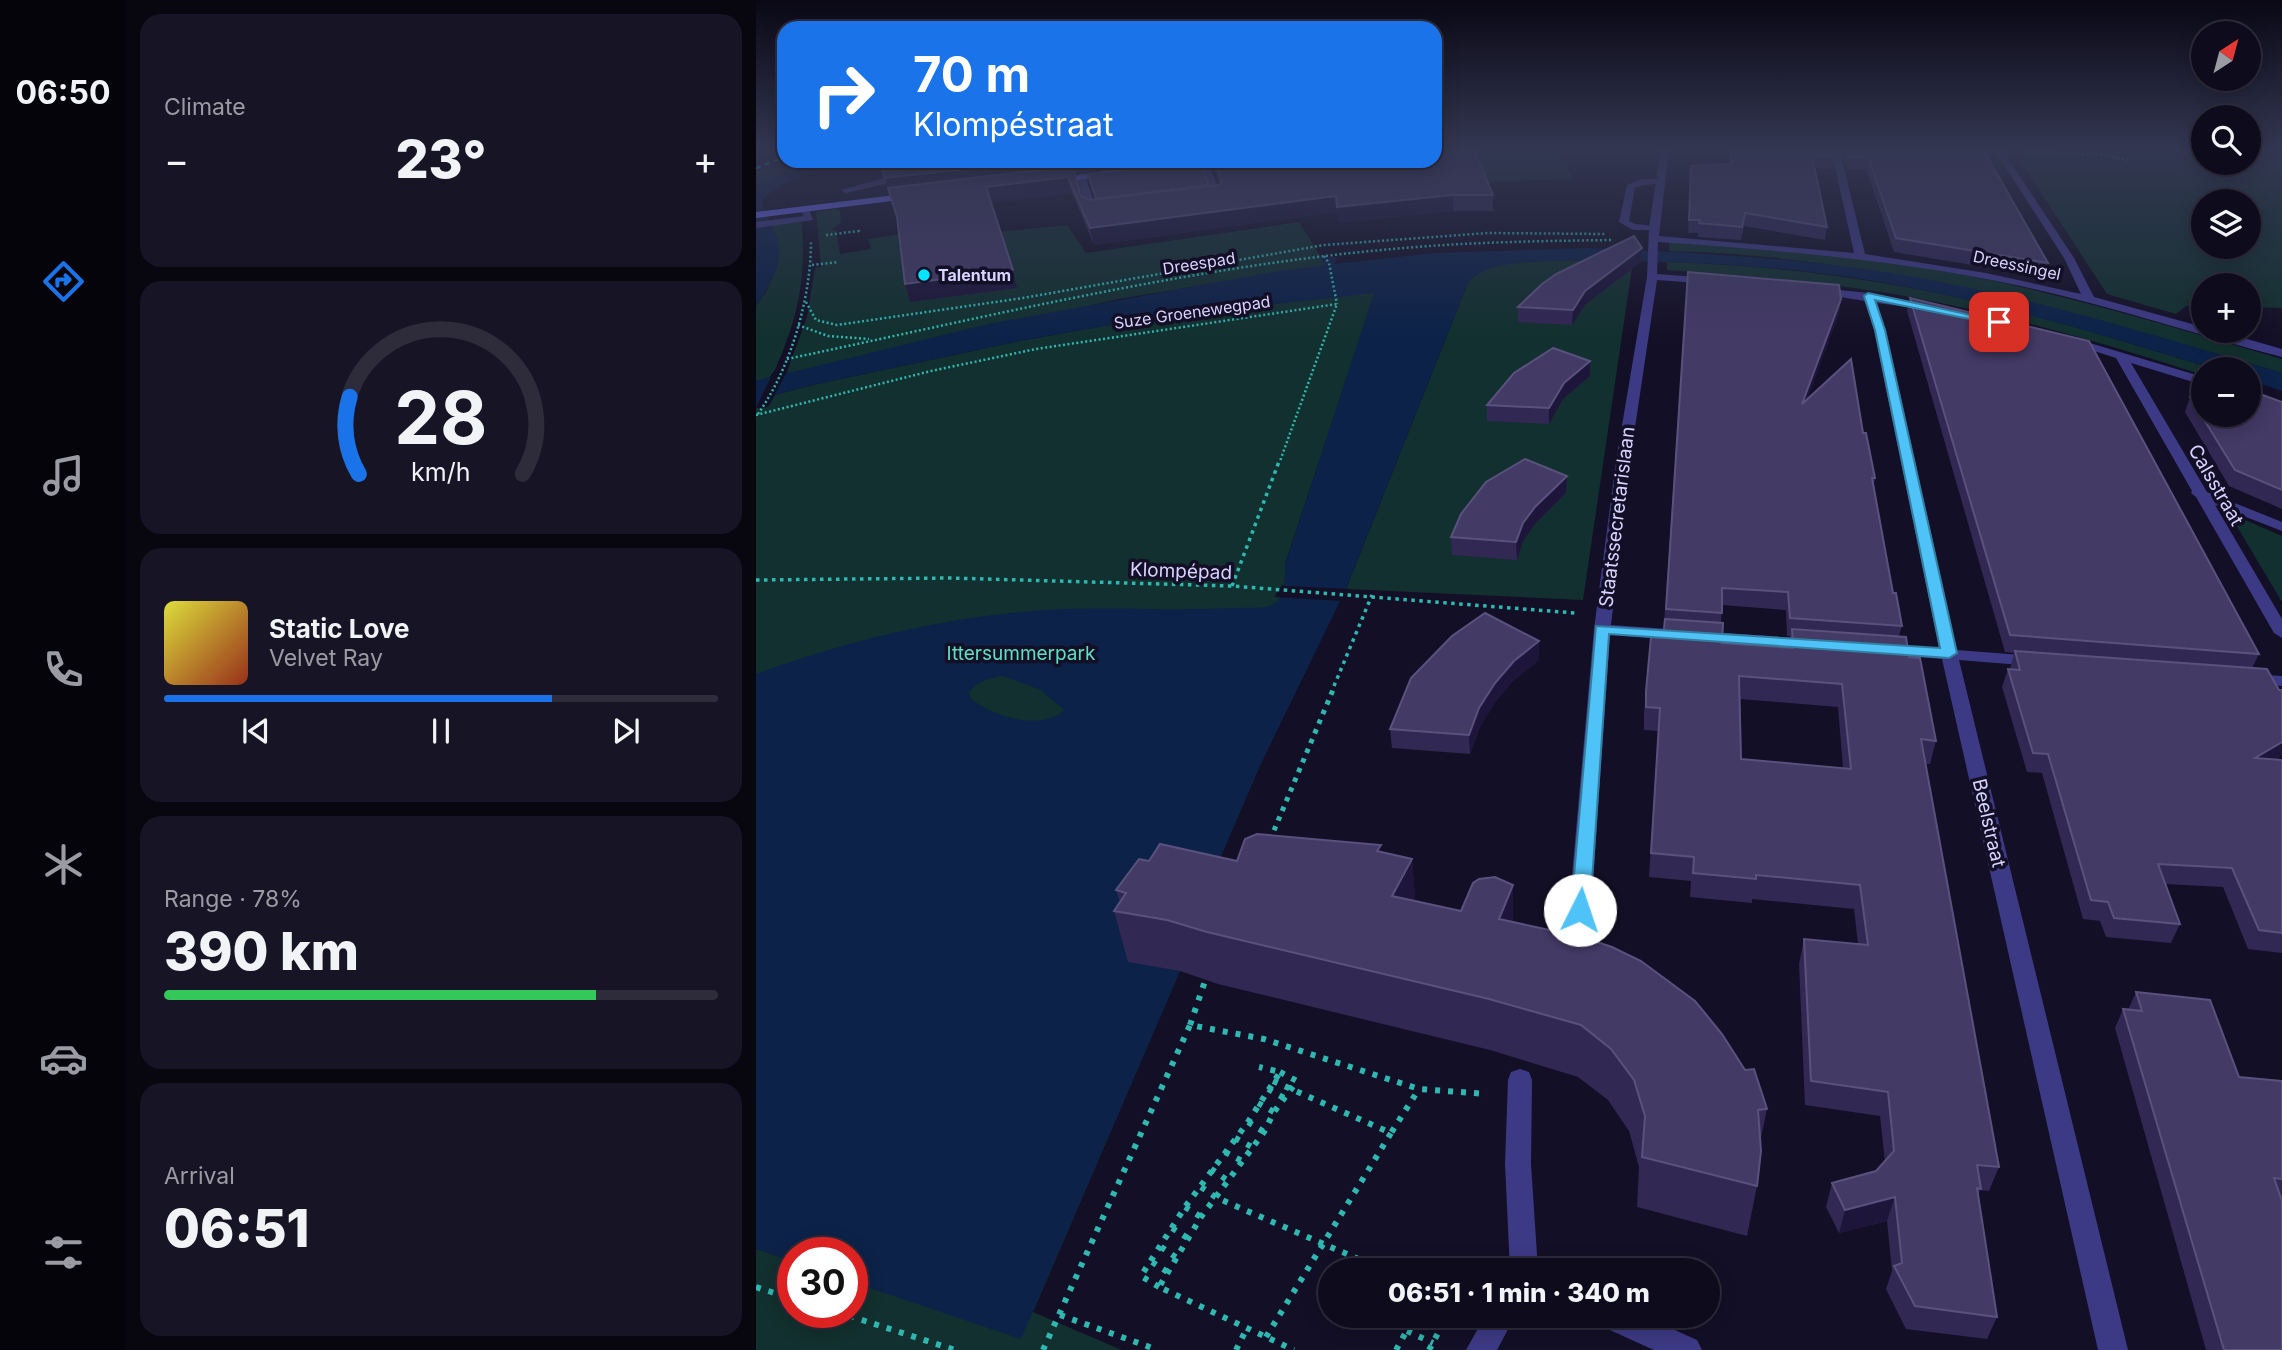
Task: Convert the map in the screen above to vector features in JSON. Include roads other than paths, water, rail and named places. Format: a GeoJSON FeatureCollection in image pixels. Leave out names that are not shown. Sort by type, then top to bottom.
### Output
{"type":"FeatureCollection","features":[{"type":"Feature","properties":{"kind":"street"},"geometry":{"type":"LineString","coordinates":[[756,215],[776,217],[820,211]]}},
{"type":"Feature","properties":{"kind":"street","name":"Dreessingel"},"geometry":{"type":"LineString","coordinates":[[1626,211],[1624,222],[1654,236],[1860,256],[1956,270],[2089,298],[2191,326]]}},
{"type":"Feature","properties":{"kind":"street","name":"Staatssecretarislaan"},"geometry":{"type":"LineString","coordinates":[[1547,960],[1580,910],[1603,622],[1657,211]]}},
{"type":"Feature","properties":{"kind":"street"},"geometry":{"type":"LineString","coordinates":[[1849,211],[1860,256]]}},
{"type":"Feature","properties":{"kind":"street"},"geometry":{"type":"LineString","coordinates":[[2038,211],[2069,258],[2089,298]]}},
{"type":"Feature","properties":{"kind":"street"},"geometry":{"type":"LineString","coordinates":[[756,225],[776,217]]}},
{"type":"Feature","properties":{"kind":"street"},"geometry":{"type":"LineString","coordinates":[[1651,270],[1721,282]]}},
{"type":"Feature","properties":{"kind":"street"},"geometry":{"type":"LineString","coordinates":[[1803,289],[1868,296],[1948,311]]}},
{"type":"Feature","properties":{"kind":"street","name":"Beelstraat"},"geometry":{"type":"LineString","coordinates":[[1868,296],[1880,330],[1949,653],[2113,1350]]}},
{"type":"Feature","properties":{"kind":"street"},"geometry":{"type":"LineString","coordinates":[[2060,337],[2191,377]]}},
{"type":"Feature","properties":{"kind":"street","name":"Dreessingel"},"geometry":{"type":"LineString","coordinates":[[2249,343],[2282,353]]}},
{"type":"Feature","properties":{"kind":"street","name":"Calsstraat"},"geometry":{"type":"LineString","coordinates":[[2120,354],[2198,493],[2282,633]]}},
{"type":"Feature","properties":{"kind":"street"},"geometry":{"type":"LineString","coordinates":[[2198,493],[2282,527]]}},
{"type":"Feature","properties":{"kind":"street"},"geometry":{"type":"LineString","coordinates":[[1603,622],[1824,645]]}},
{"type":"Feature","properties":{"kind":"street"},"geometry":{"type":"LineString","coordinates":[[1866,648],[2046,662]]}},
{"type":"Feature","properties":{"kind":"street"},"geometry":{"type":"LineString","coordinates":[[2227,677],[2282,681]]}},
{"type":"Feature","properties":{"kind":"street"},"geometry":{"type":"LineString","coordinates":[[1519,1087],[1517,1164],[1523,1258]]}},
{"type":"Feature","properties":{"kind":"street"},"geometry":{"type":"LineString","coordinates":[[1481,1350],[1494,1328]]}},
{"type":"Feature","properties":{"kind":"street"},"geometry":{"type":"LineString","coordinates":[[1638,1328],[1687,1350]]}},
{"type":"Feature","properties":{"kind":"water"},"geometry":{"type":"Polygon","coordinates":[[[756,211],[765,211],[779,243],[779,252],[775,272],[756,306],[756,211]]]}},
{"type":"Feature","properties":{"kind":"water","name":"Ittersummerpark"},"geometry":{"type":"Polygon","coordinates":[[[1587,248],[1785,260],[1903,275],[1999,294],[2227,357],[2191,357],[2191,362],[1985,304],[1867,280],[1785,269],[1703,263],[1552,261],[1503,265],[1477,275],[1468,283],[1346,589],[1259,768],[1201,902],[1180,971],[1021,1339],[868,1287],[868,1237],[777,1237],[777,1256],[756,1249],[756,674],[870,639],[988,616],[1067,609],[1256,608],[1275,603],[1284,588],[1285,565],[1374,293],[1144,319],[1019,341],[808,386],[775,395],[768,407],[756,408],[756,381],[988,324],[1267,273],[1325,265],[1320,258],[1336,257],[1335,264],[1434,253],[1587,248]],[[1003,676],[976,685],[969,692],[971,699],[980,705],[1017,719],[1043,720],[1064,710],[1041,690],[1003,676]]]}},
{"type":"Feature","properties":{"kind":"water","name":"Ittersummerpark"},"geometry":{"type":"Polygon","coordinates":[[[2261,367],[2282,373],[2282,391],[2261,384],[2261,367]]]}},
{"type":"Feature","properties":{"kind":"place","name":"Talentum"},"geometry":{"type":"Point","coordinates":[924,275]}}]}
